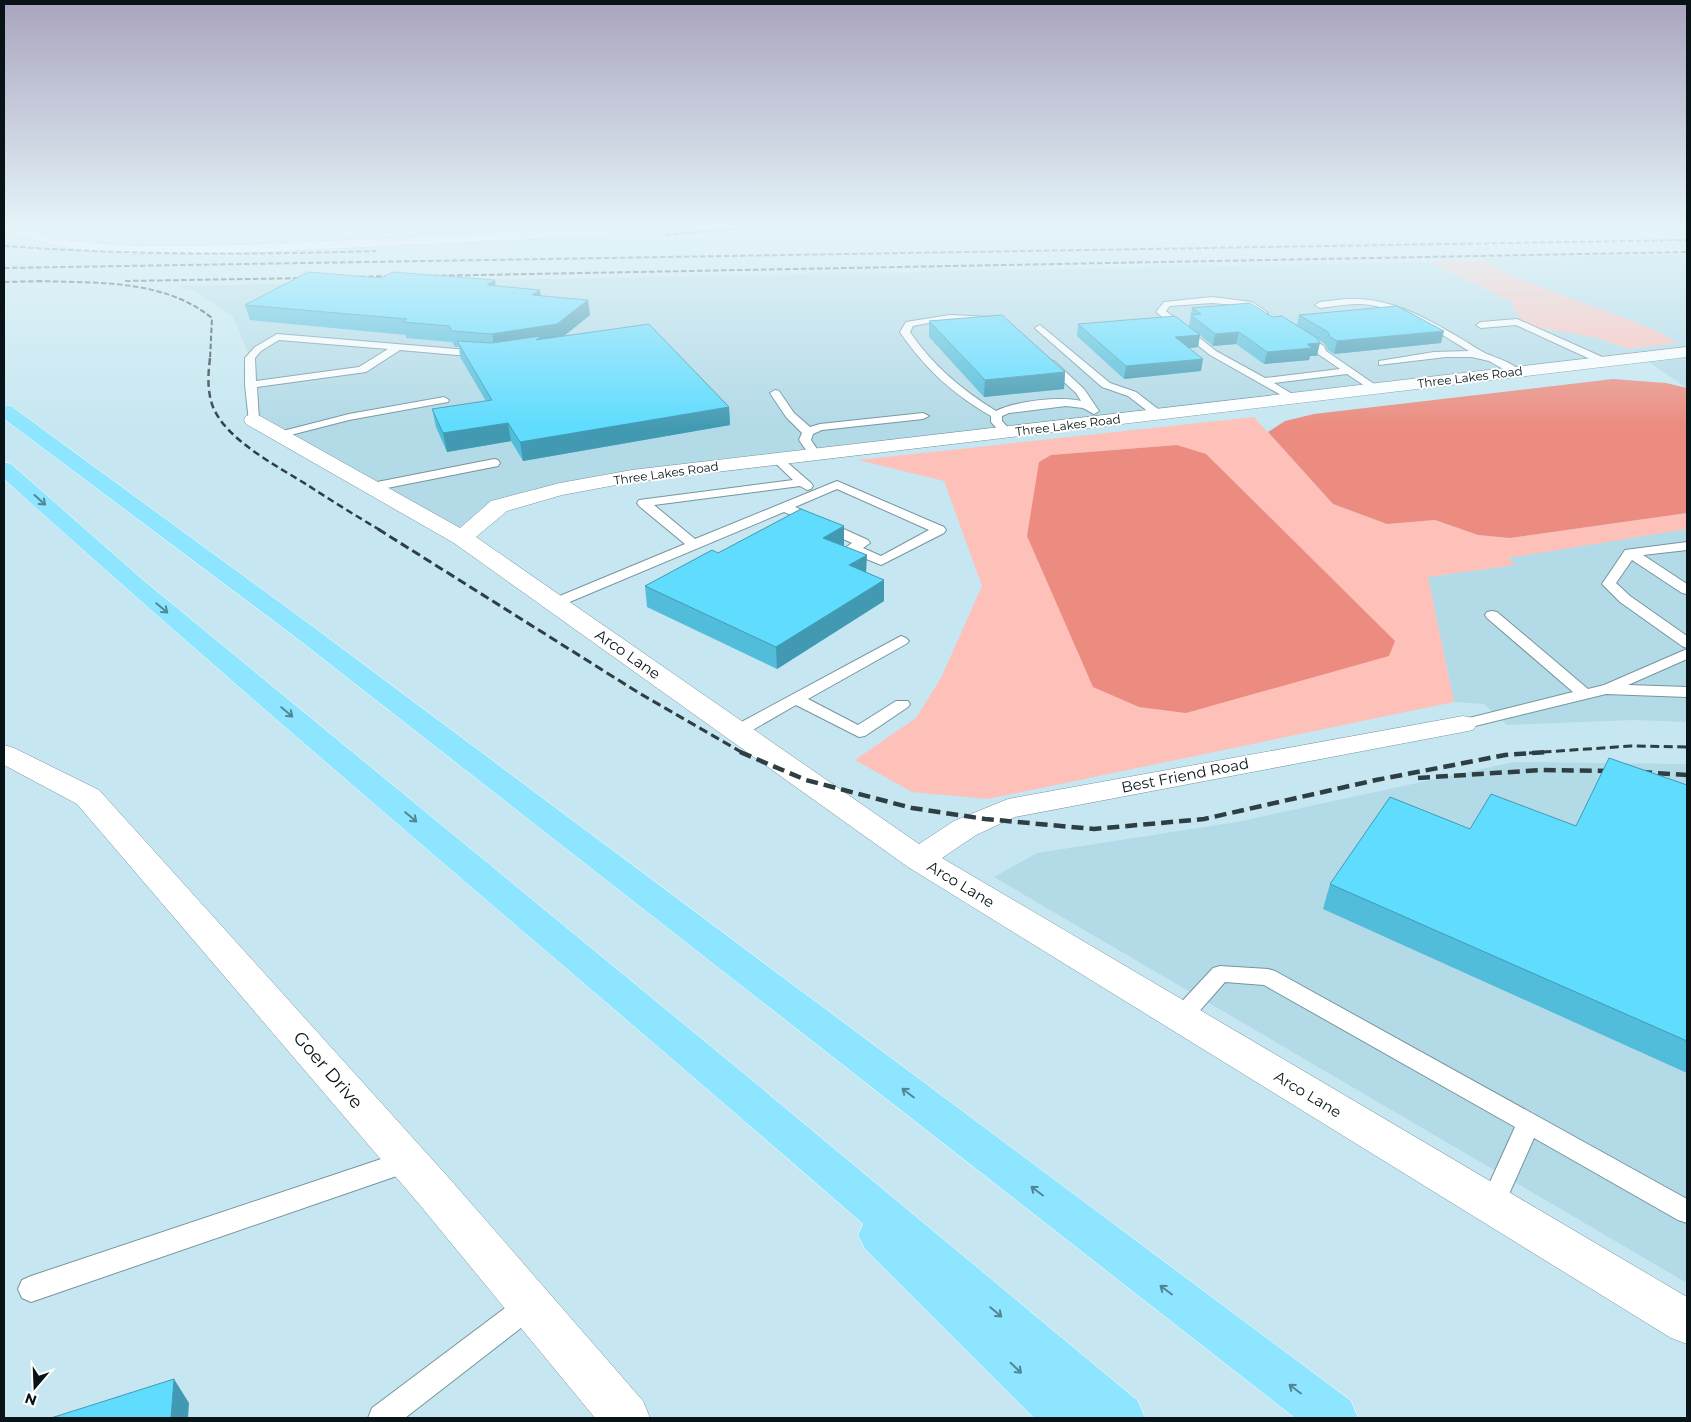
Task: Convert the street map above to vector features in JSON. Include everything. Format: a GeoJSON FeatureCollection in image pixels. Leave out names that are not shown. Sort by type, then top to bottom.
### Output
{"type":"FeatureCollection","features":[{"type":"Feature","properties":{"kind":"highway"},"geometry":{"type":"LineString","coordinates":[[4,410],[304,631],[1334,1418]]}},
{"type":"Feature","properties":{"kind":"highway"},"geometry":{"type":"LineString","coordinates":[[4,468],[143,591],[706,1064],[1121,1418]]}},
{"type":"Feature","properties":{"kind":"highway"},"geometry":{"type":"LineString","coordinates":[[706,1064],[1068,1418]]}},
{"type":"Feature","properties":{"kind":"street","name":"Three Lakes Road"},"geometry":{"type":"LineString","coordinates":[[462,538],[499,506],[560,489],[632,476],[1006,432],[1096,414],[1158,414],[1687,352]]}},
{"type":"Feature","properties":{"kind":"street","name":"Arco Lane"},"geometry":{"type":"LineString","coordinates":[[266,427],[462,538],[919,859],[1687,1322]]}},
{"type":"Feature","properties":{"kind":"street","name":"Best Friend Road"},"geometry":{"type":"LineString","coordinates":[[919,859],[966,828],[1008,808],[1463,724]]}},
{"type":"Feature","properties":{"kind":"street","name":"Goer Drive"},"geometry":{"type":"LineString","coordinates":[[4,754],[88,797],[408,1161],[626,1418]]}},
{"type":"Feature","properties":{"kind":"lane"},"geometry":{"type":"LineString","coordinates":[[1273,319],[1249,304],[1212,300],[1167,304],[1161,312],[1213,353],[1294,398]]}},
{"type":"Feature","properties":{"kind":"lane"},"geometry":{"type":"LineString","coordinates":[[1320,305],[1350,301],[1371,302],[1391,307],[1439,330],[1484,356],[1499,361],[1516,372]]}},
{"type":"Feature","properties":{"kind":"lane"},"geometry":{"type":"LineString","coordinates":[[998,322],[966,317],[924,320],[909,324],[905,332],[914,348],[954,388],[971,401],[996,415],[998,422],[1006,432]]}},
{"type":"Feature","properties":{"kind":"lane"},"geometry":{"type":"LineString","coordinates":[[1481,325],[1517,322],[1605,362]]}},
{"type":"Feature","properties":{"kind":"lane"},"geometry":{"type":"LineString","coordinates":[[1040,328],[1106,385],[1132,394],[1158,414]]}},
{"type":"Feature","properties":{"kind":"lane"},"geometry":{"type":"LineString","coordinates":[[1289,328],[1321,348],[1321,352],[1375,388]]}},
{"type":"Feature","properties":{"kind":"lane"},"geometry":{"type":"LineString","coordinates":[[444,400],[349,417],[266,427],[250,385],[250,358],[258,349],[277,337],[495,355]]}},
{"type":"Feature","properties":{"kind":"lane"},"geometry":{"type":"LineString","coordinates":[[250,385],[362,370],[370,367],[398,348]]}},
{"type":"Feature","properties":{"kind":"lane"},"geometry":{"type":"LineString","coordinates":[[1039,354],[1080,391],[1096,414]]}},
{"type":"Feature","properties":{"kind":"lane"},"geometry":{"type":"LineString","coordinates":[[1383,363],[1461,354],[1484,356]]}},
{"type":"Feature","properties":{"kind":"lane"},"geometry":{"type":"LineString","coordinates":[[1263,380],[1349,371]]}},
{"type":"Feature","properties":{"kind":"lane"},"geometry":{"type":"LineString","coordinates":[[775,393],[790,415],[808,432]]}},
{"type":"Feature","properties":{"kind":"lane"},"geometry":{"type":"LineString","coordinates":[[996,415],[1006,410],[1060,403],[1077,403],[1096,414]]}},
{"type":"Feature","properties":{"kind":"lane"},"geometry":{"type":"LineString","coordinates":[[815,455],[804,440],[808,432],[820,427],[923,416]]}},
{"type":"Feature","properties":{"kind":"lane"},"geometry":{"type":"LineString","coordinates":[[777,459],[816,494]]}},
{"type":"Feature","properties":{"kind":"lane"},"geometry":{"type":"LineString","coordinates":[[372,487],[494,463]]}},
{"type":"Feature","properties":{"kind":"lane"},"geometry":{"type":"LineString","coordinates":[[694,545],[643,503],[802,482]]}},
{"type":"Feature","properties":{"kind":"lane"},"geometry":{"type":"LineString","coordinates":[[555,603],[784,507],[816,494],[837,485],[939,530],[880,561],[852,548],[863,543],[784,507]]}},
{"type":"Feature","properties":{"kind":"lane"},"geometry":{"type":"LineString","coordinates":[[1687,546],[1630,553],[1609,584],[1625,599],[1687,643]]}},
{"type":"Feature","properties":{"kind":"lane"},"geometry":{"type":"LineString","coordinates":[[1630,553],[1687,590]]}},
{"type":"Feature","properties":{"kind":"lane"},"geometry":{"type":"LineString","coordinates":[[1492,616],[1584,693]]}},
{"type":"Feature","properties":{"kind":"lane"},"geometry":{"type":"LineString","coordinates":[[738,731],[901,641]]}},
{"type":"Feature","properties":{"kind":"lane"},"geometry":{"type":"LineString","coordinates":[[1606,689],[1687,654]]}},
{"type":"Feature","properties":{"kind":"lane"},"geometry":{"type":"LineString","coordinates":[[1463,724],[1496,714],[1606,689],[1687,692]]}},
{"type":"Feature","properties":{"kind":"lane"},"geometry":{"type":"LineString","coordinates":[[796,699],[860,732],[902,704]]}},
{"type":"Feature","properties":{"kind":"lane"},"geometry":{"type":"LineString","coordinates":[[1181,1017],[1220,974],[1268,977],[1687,1212]]}},
{"type":"Feature","properties":{"kind":"lane"},"geometry":{"type":"LineString","coordinates":[[1492,1204],[1529,1124]]}},
{"type":"Feature","properties":{"kind":"lane"},"geometry":{"type":"LineString","coordinates":[[30,1289],[408,1161]]}},
{"type":"Feature","properties":{"kind":"lane"},"geometry":{"type":"LineString","coordinates":[[382,1418],[530,1304]]}},
{"type":"Feature","properties":{"kind":"shaded area"},"geometry":{"type":"Polygon","coordinates":[[[199,294],[1496,294],[1512,302],[1516,313],[1548,330],[1565,331],[1598,338],[1628,349],[1676,343],[1659,332],[1561,294],[1687,294],[1687,388],[1641,357],[633,476],[499,506],[462,538],[253,420],[250,358],[233,317],[199,294]]]}},
{"type":"Feature","properties":{"kind":"shaded area"},"geometry":{"type":"Polygon","coordinates":[[[1496,294],[1561,294],[1643,325],[1677,343],[1628,349],[1598,338],[1532,326],[1519,316],[1512,302],[1496,294]]]}},
{"type":"Feature","properties":{"kind":"shaded area"},"geometry":{"type":"Polygon","coordinates":[[[1613,379],[1666,383],[1687,388],[1687,513],[1510,538],[1478,535],[1435,520],[1387,524],[1333,504],[1268,432],[1285,421],[1314,414],[1613,379]]]}},
{"type":"Feature","properties":{"kind":"shaded area"},"geometry":{"type":"Polygon","coordinates":[[[1254,417],[1333,504],[1387,524],[1435,520],[1478,535],[1510,538],[1687,513],[1687,529],[1508,558],[1515,565],[1428,577],[1454,702],[988,799],[912,792],[855,760],[916,718],[941,678],[982,586],[944,481],[858,460],[1254,417]],[[1177,445],[1051,455],[1039,462],[1177,445]]]}},
{"type":"Feature","properties":{"kind":"shaded area"},"geometry":{"type":"Polygon","coordinates":[[[1177,445],[1206,454],[1395,641],[1389,656],[1186,713],[1139,707],[1093,687],[1027,536],[1039,462],[1051,455],[1177,445]]]}},
{"type":"Feature","properties":{"kind":"shaded area"},"geometry":{"type":"Polygon","coordinates":[[[1687,529],[1687,722],[1634,720],[1507,725],[1484,704],[1454,702],[1428,577],[1515,565],[1507,558],[1687,529]]]}},
{"type":"Feature","properties":{"kind":"shaded area"},"geometry":{"type":"Polygon","coordinates":[[[1514,762],[1687,764],[1687,1283],[994,877],[1037,853],[1237,822],[1514,762]]]}},
{"type":"Feature","properties":{"kind":"building"},"geometry":{"type":"Polygon","coordinates":[[[265,294],[533,294],[588,300],[557,324],[492,334],[452,331],[449,326],[403,322],[407,319],[245,305],[265,294]]]}},
{"type":"Feature","properties":{"kind":"building"},"geometry":{"type":"Polygon","coordinates":[[[1250,303],[1272,317],[1282,316],[1317,338],[1320,343],[1307,344],[1312,348],[1267,352],[1239,332],[1215,334],[1191,315],[1201,314],[1192,308],[1250,303]]]}},
{"type":"Feature","properties":{"kind":"building"},"geometry":{"type":"Polygon","coordinates":[[[1397,306],[1444,331],[1337,341],[1330,337],[1328,332],[1299,315],[1397,306]]]}},
{"type":"Feature","properties":{"kind":"building"},"geometry":{"type":"Polygon","coordinates":[[[1002,315],[1065,372],[985,380],[929,321],[1002,315]]]}},
{"type":"Feature","properties":{"kind":"building"},"geometry":{"type":"Polygon","coordinates":[[[1175,316],[1200,335],[1175,337],[1203,359],[1126,366],[1078,324],[1175,316]]]}},
{"type":"Feature","properties":{"kind":"building"},"geometry":{"type":"Polygon","coordinates":[[[649,324],[729,407],[520,442],[508,423],[443,433],[432,409],[492,400],[457,341],[492,343],[541,336],[536,340],[649,324]]]}},
{"type":"Feature","properties":{"kind":"building"},"geometry":{"type":"Polygon","coordinates":[[[801,509],[844,526],[823,538],[867,555],[849,565],[884,580],[776,647],[645,586],[712,550],[718,553],[801,509]]]}},
{"type":"Feature","properties":{"kind":"building"},"geometry":{"type":"Polygon","coordinates":[[[1609,758],[1687,785],[1687,1041],[1330,884],[1390,797],[1470,829],[1491,794],[1576,826],[1609,758]]]}},
{"type":"Feature","properties":{"kind":"building"},"geometry":{"type":"Polygon","coordinates":[[[174,1379],[171,1418],[51,1418],[174,1379]]]}},
{"type":"Feature","properties":{"kind":"railway"},"geometry":{"type":"LineString","coordinates":[[167,294],[193,305],[212,318],[210,359]]}},
{"type":"Feature","properties":{"kind":"railway"},"geometry":{"type":"LineString","coordinates":[[210,358],[208,383],[211,401],[220,419],[230,431],[269,462],[380,530]]}},
{"type":"Feature","properties":{"kind":"railway"},"geometry":{"type":"LineString","coordinates":[[378,529],[639,693],[743,753]]}},
{"type":"Feature","properties":{"kind":"railway"},"geometry":{"type":"LineString","coordinates":[[1529,753],[1631,746],[1687,747]]}},
{"type":"Feature","properties":{"kind":"railway"},"geometry":{"type":"LineString","coordinates":[[740,752],[806,780],[912,808],[985,819],[1094,829],[1204,819],[1376,780],[1505,755],[1547,752]]}},
{"type":"Feature","properties":{"kind":"railway"},"geometry":{"type":"LineString","coordinates":[[1418,778],[1542,770],[1617,771]]}},
{"type":"Feature","properties":{"kind":"railway"},"geometry":{"type":"LineString","coordinates":[[1640,772],[1687,775]]}}]}
